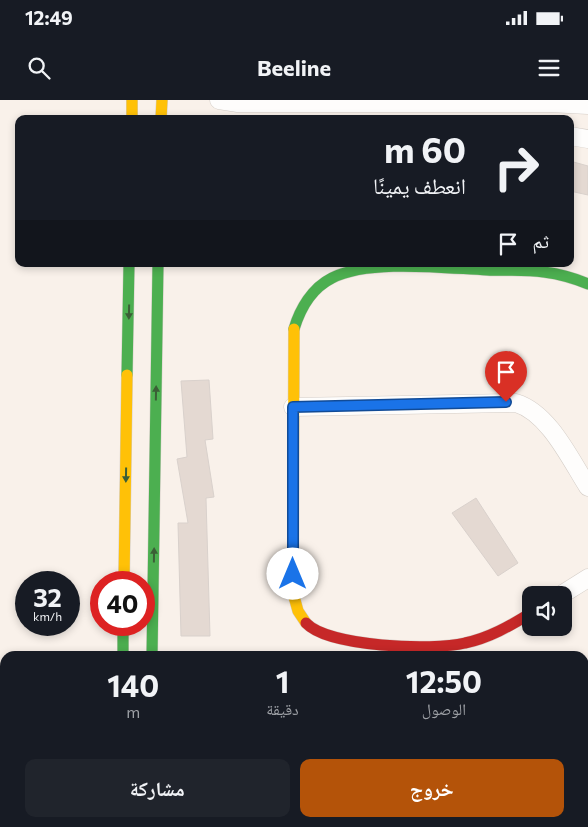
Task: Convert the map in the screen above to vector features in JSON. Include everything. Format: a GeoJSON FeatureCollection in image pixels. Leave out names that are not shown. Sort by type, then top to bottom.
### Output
{"type":"FeatureCollection","features":[{"type":"Feature","properties":{"kind":"street"},"geometry":{"type":"LineString","coordinates":[[132,100],[132,115]]}},
{"type":"Feature","properties":{"kind":"street"},"geometry":{"type":"LineString","coordinates":[[161,115],[162,100]]}},
{"type":"Feature","properties":{"kind":"street"},"geometry":{"type":"LineString","coordinates":[[218,100],[235,111],[299,102],[366,111],[549,102],[588,105]]}},
{"type":"Feature","properties":{"kind":"street"},"geometry":{"type":"LineString","coordinates":[[574,136],[588,138]]}},
{"type":"Feature","properties":{"kind":"street"},"geometry":{"type":"LineString","coordinates":[[124,571],[130,267]]}},
{"type":"Feature","properties":{"kind":"street"},"geometry":{"type":"LineString","coordinates":[[152,651],[158,267]]}},
{"type":"Feature","properties":{"kind":"street"},"geometry":{"type":"LineString","coordinates":[[412,267],[354,270],[331,278],[310,295],[302,307],[293,335],[293,593],[298,614],[311,628],[327,636],[426,651],[473,642],[502,630],[522,618]]}},
{"type":"Feature","properties":{"kind":"street"},"geometry":{"type":"LineString","coordinates":[[452,267],[538,271],[558,274],[588,284]]}},
{"type":"Feature","properties":{"kind":"street"},"geometry":{"type":"LineString","coordinates":[[293,407],[516,403],[532,410],[544,420],[588,487]]}},
{"type":"Feature","properties":{"kind":"street"},"geometry":{"type":"LineString","coordinates":[[572,588],[588,578]]}},
{"type":"Feature","properties":{"kind":"street"},"geometry":{"type":"LineString","coordinates":[[123,636],[123,651]]}},
{"type":"Feature","properties":{"kind":"building"},"geometry":{"type":"Polygon","coordinates":[[[574,162],[588,166],[588,195],[574,192],[574,162]]]}},
{"type":"Feature","properties":{"kind":"building"},"geometry":{"type":"Polygon","coordinates":[[[209,380],[213,439],[205,440],[214,497],[206,498],[210,636],[181,636],[178,523],[188,523],[177,459],[187,457],[181,381],[209,380]]]}},
{"type":"Feature","properties":{"kind":"building"},"geometry":{"type":"Polygon","coordinates":[[[476,498],[518,563],[498,576],[452,513],[476,498]]]}},
{"type":"Feature","properties":{"kind":"traffic: fast"},"geometry":{"type":"LineString","coordinates":[[127,375],[129,267]]}},
{"type":"Feature","properties":{"kind":"traffic: fast"},"geometry":{"type":"LineString","coordinates":[[152,651],[158,267]]}},
{"type":"Feature","properties":{"kind":"traffic: fast"},"geometry":{"type":"LineString","coordinates":[[294,329],[303,307],[318,287],[325,282],[348,272],[366,268],[386,267]]}},
{"type":"Feature","properties":{"kind":"traffic: fast"},"geometry":{"type":"LineString","coordinates":[[429,267],[544,272],[561,275],[588,284]]}},
{"type":"Feature","properties":{"kind":"traffic: fast"},"geometry":{"type":"LineString","coordinates":[[123,636],[123,651]]}},
{"type":"Feature","properties":{"kind":"traffic: slow"},"geometry":{"type":"LineString","coordinates":[[132,100],[132,115]]}},
{"type":"Feature","properties":{"kind":"traffic: slow"},"geometry":{"type":"LineString","coordinates":[[161,115],[162,100]]}},
{"type":"Feature","properties":{"kind":"traffic: slow"},"geometry":{"type":"LineString","coordinates":[[294,329],[293,593],[298,611],[306,623]]}},
{"type":"Feature","properties":{"kind":"traffic: slow"},"geometry":{"type":"LineString","coordinates":[[124,571],[127,375]]}},
{"type":"Feature","properties":{"kind":"traffic: jam"},"geometry":{"type":"LineString","coordinates":[[306,623],[318,631],[358,642],[406,647],[430,647],[465,643],[482,638],[522,618]]}},
{"type":"Feature","properties":{"kind":"route"},"geometry":{"type":"LineString","coordinates":[[293,574],[293,407],[506,402]]}}]}
